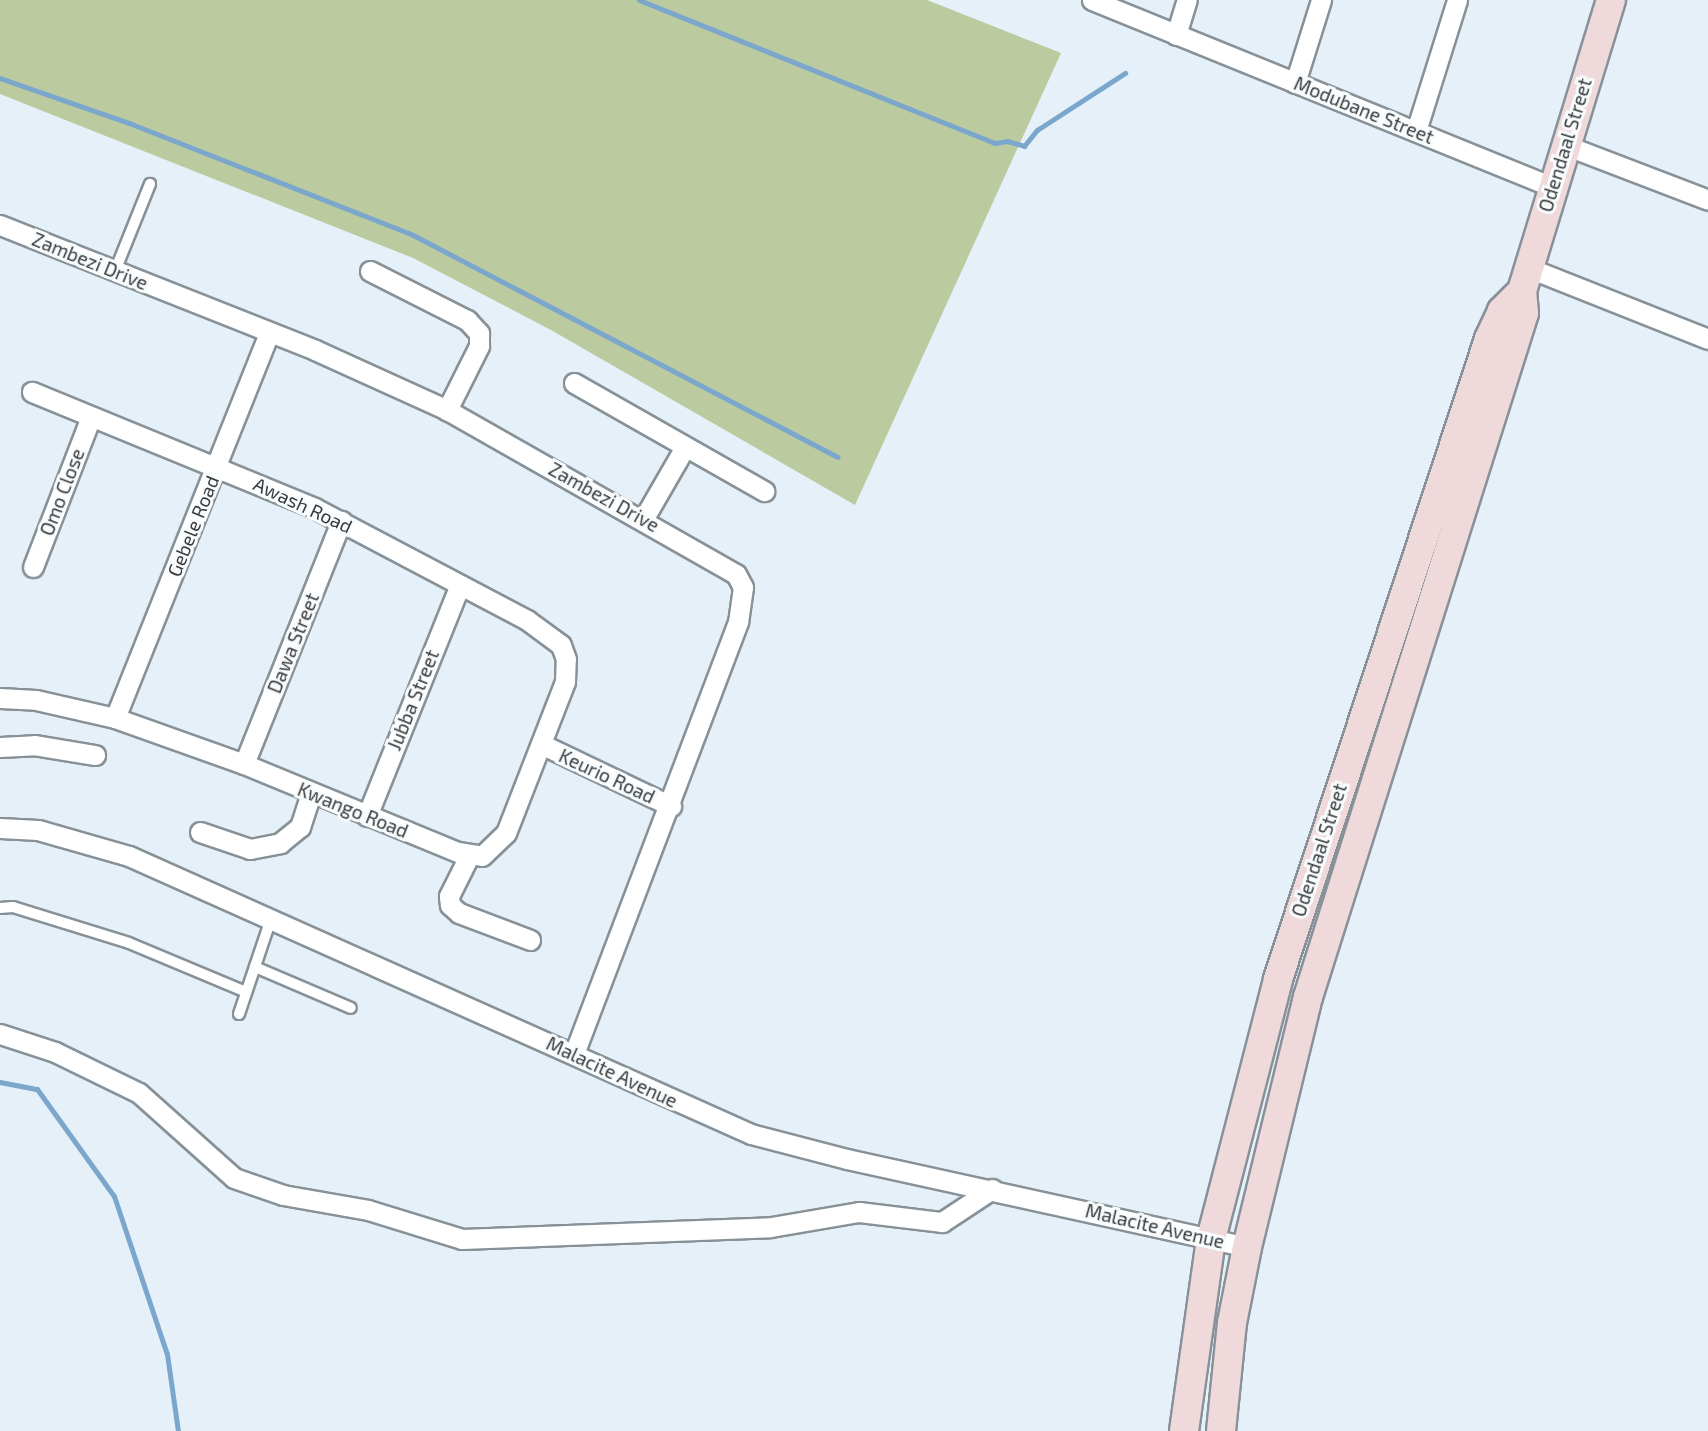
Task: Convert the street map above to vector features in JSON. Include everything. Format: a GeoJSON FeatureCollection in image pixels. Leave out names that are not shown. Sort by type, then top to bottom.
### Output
{"type":"FeatureCollection","features":[{"type":"Feature","properties":{"kind":"street","name":"Modubane Street"},"geometry":{"type":"LineString","coordinates":[[1092,0],[1552,187]]}},
{"type":"Feature","properties":{"kind":"street"},"geometry":{"type":"LineString","coordinates":[[1176,35],[1187,0]]}},
{"type":"Feature","properties":{"kind":"street"},"geometry":{"type":"LineString","coordinates":[[1295,83],[1321,0]]}},
{"type":"Feature","properties":{"kind":"street"},"geometry":{"type":"LineString","coordinates":[[1416,131],[1457,0]]}},
{"type":"Feature","properties":{"kind":"street","name":"Odendaal Street"},"geometry":{"type":"LineString","coordinates":[[1221,1431],[1232,1323],[1247,1247],[1308,996],[1524,313],[1525,280],[1611,0]]}},
{"type":"Feature","properties":{"kind":"street"},"geometry":{"type":"LineString","coordinates":[[1565,145],[1708,199]]}},
{"type":"Feature","properties":{"kind":"street","name":"Zambezi Drive"},"geometry":{"type":"LineString","coordinates":[[0,225],[269,333],[447,411],[644,518],[736,574],[743,587],[738,622],[671,806],[574,1053]]}},
{"type":"Feature","properties":{"kind":"street"},"geometry":{"type":"LineString","coordinates":[[370,271],[467,320],[479,333],[479,346],[447,411]]}},
{"type":"Feature","properties":{"kind":"street"},"geometry":{"type":"LineString","coordinates":[[1525,280],[1708,339]]}},
{"type":"Feature","properties":{"kind":"street","name":"Odendaal Street"},"geometry":{"type":"LineString","coordinates":[[1184,1431],[1211,1239],[1278,979],[1489,339],[1502,311],[1525,280]]}},
{"type":"Feature","properties":{"kind":"street","name":"Gebele Road"},"geometry":{"type":"LineString","coordinates":[[115,718],[269,333]]}},
{"type":"Feature","properties":{"kind":"street"},"geometry":{"type":"LineString","coordinates":[[574,383],[764,491]]}},
{"type":"Feature","properties":{"kind":"street","name":"Awash Road"},"geometry":{"type":"LineString","coordinates":[[32,392],[217,466],[341,521],[460,585],[561,645],[565,682],[543,745]]}},
{"type":"Feature","properties":{"kind":"street","name":"Omo Close"},"geometry":{"type":"LineString","coordinates":[[33,568],[91,417]]}},
{"type":"Feature","properties":{"kind":"street"},"geometry":{"type":"LineString","coordinates":[[644,518],[685,447]]}},
{"type":"Feature","properties":{"kind":"street","name":"Dawa Street"},"geometry":{"type":"LineString","coordinates":[[244,764],[341,521]]}},
{"type":"Feature","properties":{"kind":"street","name":"Jubba Street"},"geometry":{"type":"LineString","coordinates":[[367,816],[460,585]]}},
{"type":"Feature","properties":{"kind":"street","name":"Kwango Road"},"geometry":{"type":"LineString","coordinates":[[0,698],[36,699],[115,718],[244,764],[311,794],[469,856]]}},
{"type":"Feature","properties":{"kind":"street"},"geometry":{"type":"LineString","coordinates":[[0,747],[34,745],[95,755]]}},
{"type":"Feature","properties":{"kind":"street"},"geometry":{"type":"LineString","coordinates":[[530,940],[459,913],[450,905],[449,896],[469,856],[492,851],[506,832],[543,745]]}},
{"type":"Feature","properties":{"kind":"street","name":"Keurio Road"},"geometry":{"type":"LineString","coordinates":[[543,745],[671,806]]}},
{"type":"Feature","properties":{"kind":"street"},"geometry":{"type":"LineString","coordinates":[[200,832],[250,849],[280,843],[299,827],[311,794]]}},
{"type":"Feature","properties":{"kind":"street","name":"Malacite Avenue"},"geometry":{"type":"LineString","coordinates":[[0,828],[38,830],[129,856],[751,1134],[847,1159],[1247,1247]]}},
{"type":"Feature","properties":{"kind":"street"},"geometry":{"type":"LineString","coordinates":[[0,1034],[55,1052],[139,1093],[234,1178],[283,1195],[368,1210],[453,1238],[507,1241],[771,1227],[859,1212],[942,1222],[992,1189]]}},
{"type":"Feature","properties":{"kind":"lane"},"geometry":{"type":"LineString","coordinates":[[115,271],[150,184]]}},
{"type":"Feature","properties":{"kind":"lane"},"geometry":{"type":"LineString","coordinates":[[0,908],[13,907],[130,943],[246,992]]}},
{"type":"Feature","properties":{"kind":"lane"},"geometry":{"type":"LineString","coordinates":[[239,1014],[271,919]]}},
{"type":"Feature","properties":{"kind":"lane"},"geometry":{"type":"LineString","coordinates":[[255,967],[351,1008]]}},
{"type":"Feature","properties":{"kind":"green space"},"geometry":{"type":"Polygon","coordinates":[[[0,0],[927,0],[1061,53],[855,505],[551,330],[413,258],[0,94],[0,0]]]}},
{"type":"Feature","properties":{"kind":"waterway"},"geometry":{"type":"LineString","coordinates":[[639,0],[995,143],[1007,141],[1024,146],[1037,130],[1125,73]]}},
{"type":"Feature","properties":{"kind":"waterway"},"geometry":{"type":"LineString","coordinates":[[0,78],[129,123],[413,235],[837,457]]}},
{"type":"Feature","properties":{"kind":"waterway"},"geometry":{"type":"LineString","coordinates":[[0,1082],[37,1089],[114,1196],[167,1354],[178,1431]]}}]}
